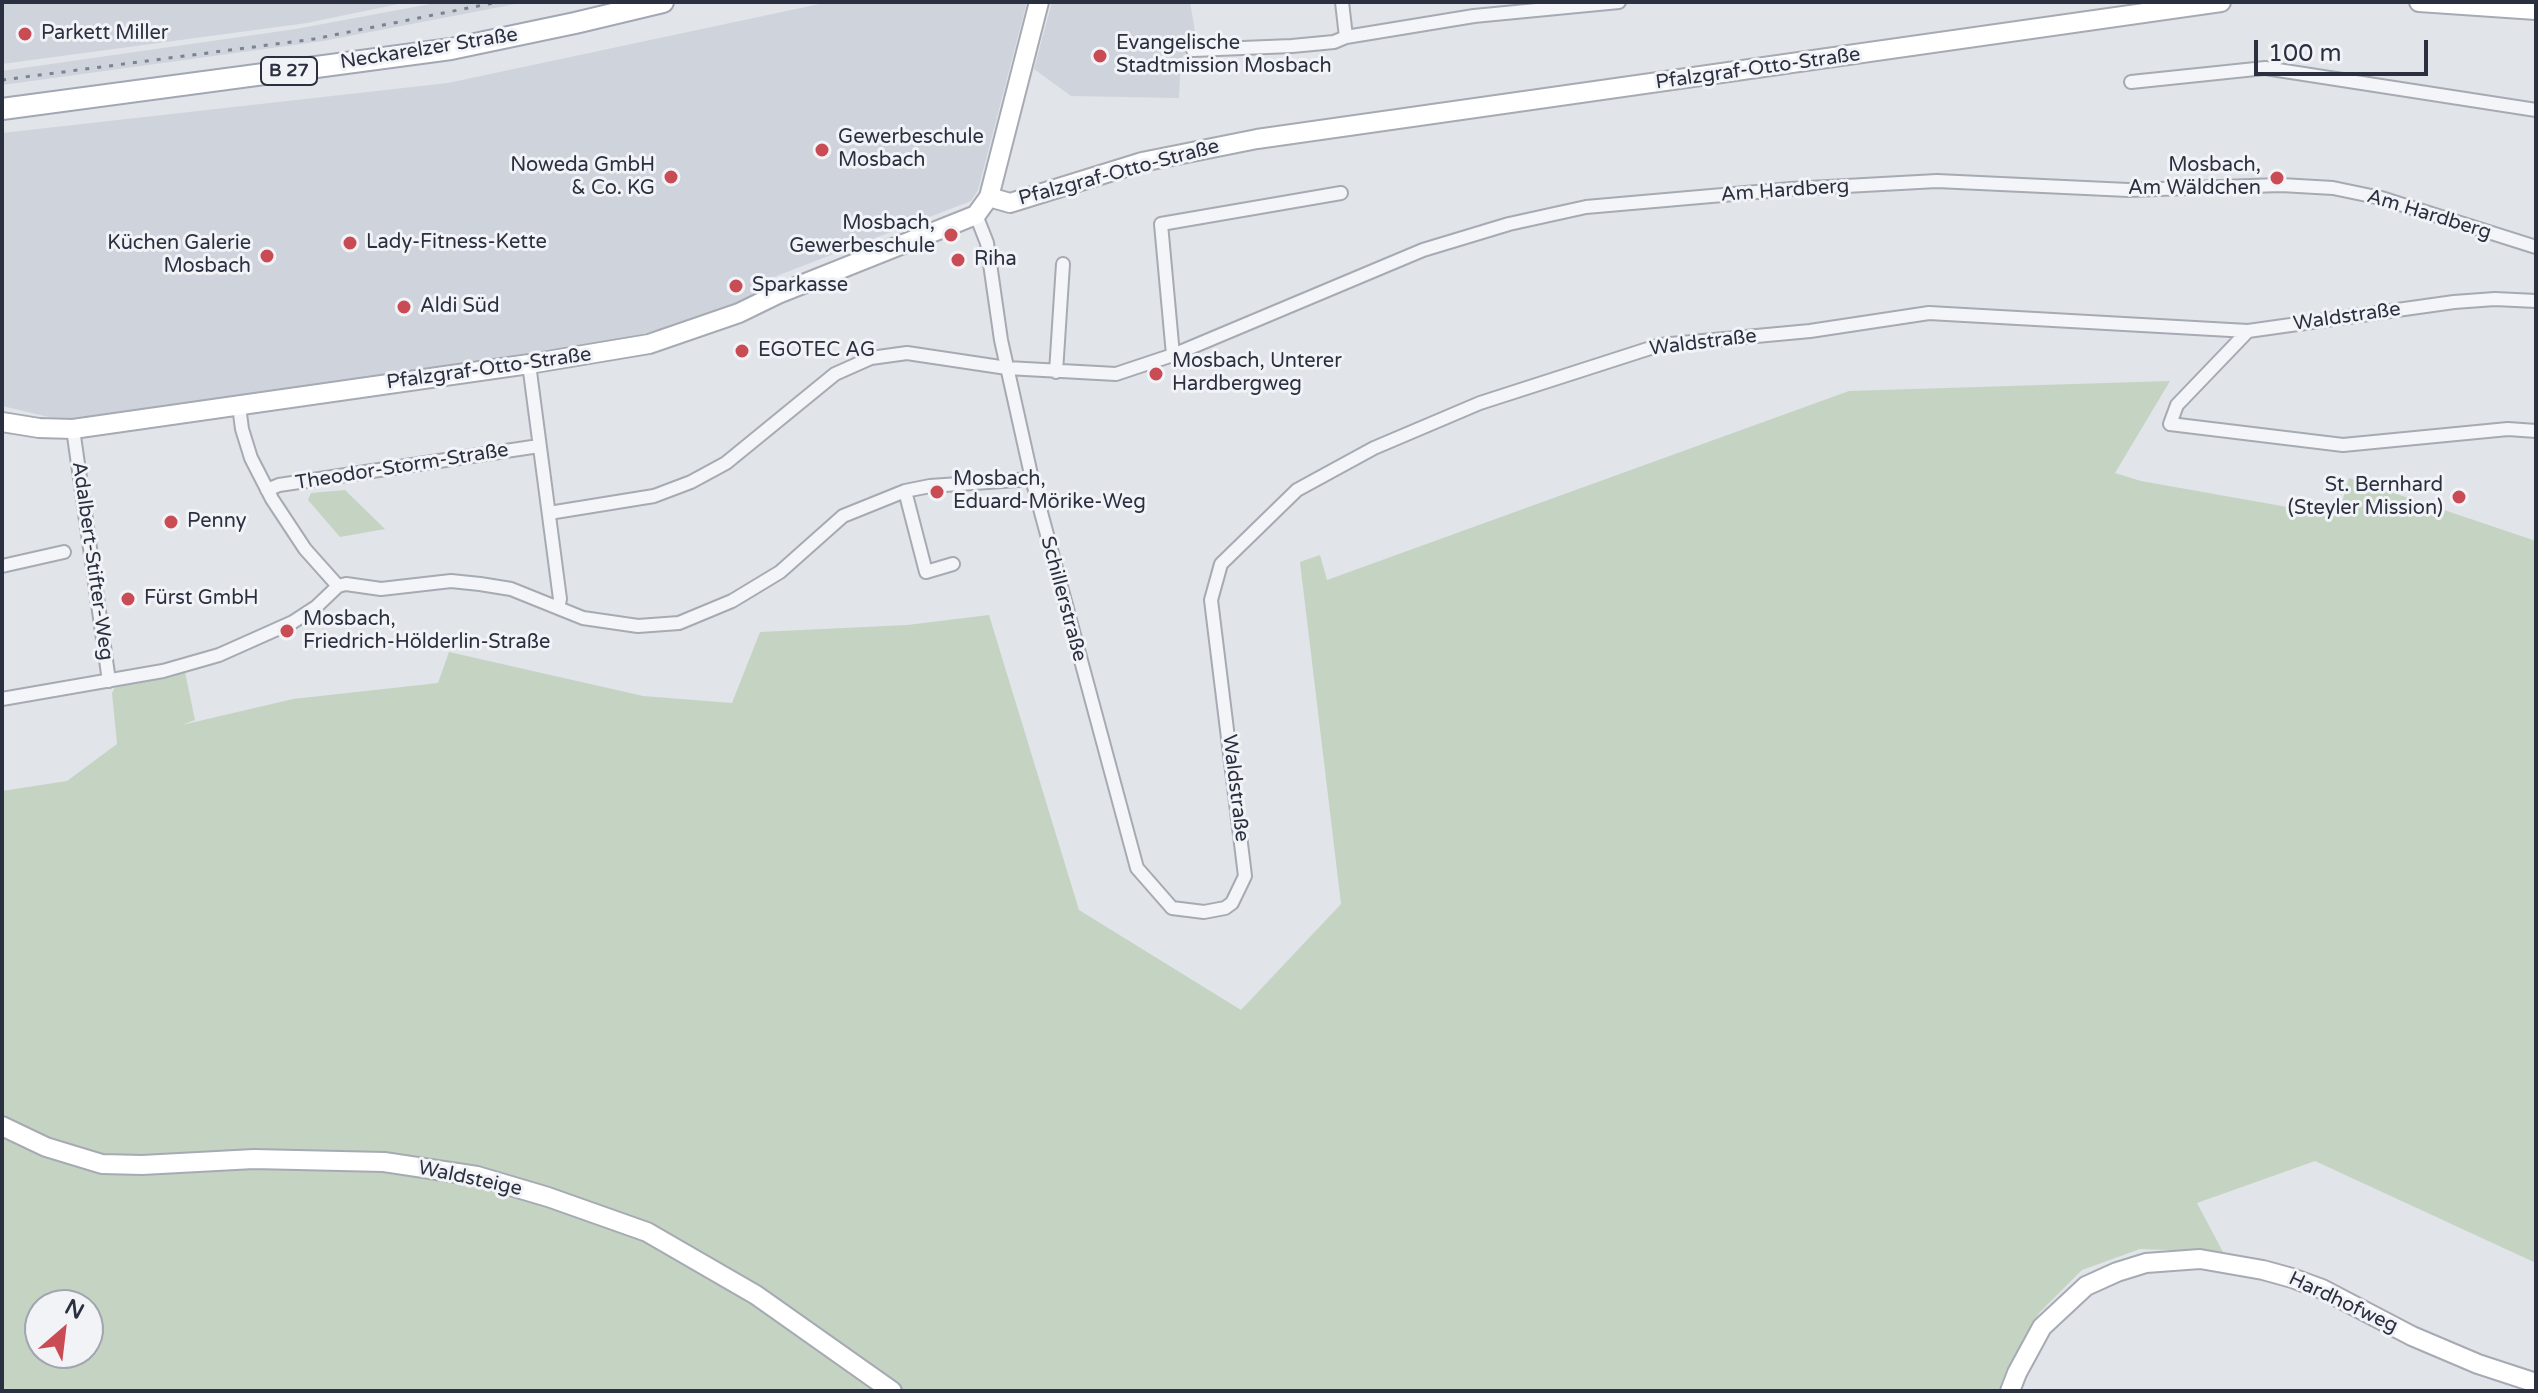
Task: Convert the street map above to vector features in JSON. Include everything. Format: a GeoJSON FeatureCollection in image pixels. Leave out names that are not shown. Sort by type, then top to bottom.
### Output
{"type":"FeatureCollection","features":[{"type":"Feature","properties":{"kind":"main road","name":"Neckarelzer Straße"},"geometry":{"type":"LineString","coordinates":[[2,109],[451,49],[663,2]]}},
{"type":"Feature","properties":{"kind":"street"},"geometry":{"type":"LineString","coordinates":[[989,197],[1039,2]]}},
{"type":"Feature","properties":{"kind":"street"},"geometry":{"type":"LineString","coordinates":[[1342,2],[1346,37]]}},
{"type":"Feature","properties":{"kind":"street"},"geometry":{"type":"LineString","coordinates":[[1193,50],[1334,42],[1346,37],[1474,16],[1619,2]]}},
{"type":"Feature","properties":{"kind":"street","name":"Pfalzgraf-Otto-Straße"},"geometry":{"type":"LineString","coordinates":[[2,422],[73,429],[529,364],[666,339],[739,313],[778,294],[976,215],[989,197],[1010,203],[1142,162],[1257,139],[2221,2]]}},
{"type":"Feature","properties":{"kind":"street"},"geometry":{"type":"LineString","coordinates":[[2419,2],[2536,10]]}},
{"type":"Feature","properties":{"kind":"street"},"geometry":{"type":"LineString","coordinates":[[2131,82],[2265,68],[2536,110]]}},
{"type":"Feature","properties":{"kind":"street","name":"Am Hardberg"},"geometry":{"type":"LineString","coordinates":[[549,513],[654,496],[691,482],[726,463],[835,374],[871,358],[907,353],[928,354],[1007,368],[1116,374],[1173,355],[1423,250],[1494,228],[1586,207],[1937,181],[2128,190],[2296,186],[2333,188],[2381,198],[2536,247]]}},
{"type":"Feature","properties":{"kind":"street"},"geometry":{"type":"LineString","coordinates":[[1173,355],[1161,224],[1341,193]]}},
{"type":"Feature","properties":{"kind":"street","name":"Schillerstraße"},"geometry":{"type":"LineString","coordinates":[[976,215],[987,243],[1007,368],[1032,479],[1137,868],[1172,908],[1204,912],[1225,908],[1232,903]]}},
{"type":"Feature","properties":{"kind":"street"},"geometry":{"type":"LineString","coordinates":[[1056,372],[1063,264]]}},
{"type":"Feature","properties":{"kind":"street","name":"Waldstraße"},"geometry":{"type":"LineString","coordinates":[[1232,903],[1245,876],[1211,600],[1221,564],[1297,490],[1374,448],[1480,403],[1660,345],[1810,331],[1929,313],[2248,331],[2454,302],[2495,299],[2536,301]]}},
{"type":"Feature","properties":{"kind":"street"},"geometry":{"type":"LineString","coordinates":[[2248,331],[2177,405],[2170,424],[2343,445],[2508,429],[2536,431]]}},
{"type":"Feature","properties":{"kind":"street"},"geometry":{"type":"LineString","coordinates":[[529,364],[560,599],[558,608]]}},
{"type":"Feature","properties":{"kind":"street"},"geometry":{"type":"LineString","coordinates":[[239,406],[251,458],[267,490],[305,549],[338,586],[346,584],[381,589],[451,581],[480,584],[511,589],[583,618],[638,626],[679,623],[699,616],[780,572],[843,516],[905,491],[930,486],[1032,479]]}},
{"type":"Feature","properties":{"kind":"street","name":"Adalbert-Stifter-Weg"},"geometry":{"type":"LineString","coordinates":[[73,429],[109,681],[163,671],[219,655],[293,622],[316,607],[338,586]]}},
{"type":"Feature","properties":{"kind":"street","name":"Theodor-Storm-Straße"},"geometry":{"type":"LineString","coordinates":[[267,490],[279,485],[539,446]]}},
{"type":"Feature","properties":{"kind":"street"},"geometry":{"type":"LineString","coordinates":[[905,491],[926,572],[953,564]]}},
{"type":"Feature","properties":{"kind":"street"},"geometry":{"type":"LineString","coordinates":[[2,566],[64,552]]}},
{"type":"Feature","properties":{"kind":"street"},"geometry":{"type":"LineString","coordinates":[[2,699],[109,681]]}},
{"type":"Feature","properties":{"kind":"street","name":"Waldsteige"},"geometry":{"type":"LineString","coordinates":[[2,1126],[46,1147],[102,1164],[254,1159],[384,1162],[477,1176],[548,1197],[647,1232],[756,1295],[892,1391]]}},
{"type":"Feature","properties":{"kind":"street","name":"Hardhofweg"},"geometry":{"type":"LineString","coordinates":[[2010,1391],[2042,1327],[2086,1286],[2146,1263],[2200,1259],[2263,1270],[2322,1289],[2412,1336],[2478,1364],[2536,1383]]}},
{"type":"Feature","properties":{"kind":"shaded area"},"geometry":{"type":"Polygon","coordinates":[[[2,2],[408,2],[307,23],[2,64],[2,2]]]}},
{"type":"Feature","properties":{"kind":"shaded area"},"geometry":{"type":"Polygon","coordinates":[[[441,2],[526,2],[323,41],[2,85],[2,71],[296,29],[441,2]]]}},
{"type":"Feature","properties":{"kind":"shaded area"},"geometry":{"type":"Polygon","coordinates":[[[829,2],[1027,2],[978,190],[971,201],[774,277],[758,297],[692,321],[630,337],[230,398],[62,420],[2,406],[2,133],[448,83],[829,2]]]}},
{"type":"Feature","properties":{"kind":"shaded area"},"geometry":{"type":"Polygon","coordinates":[[[1052,2],[1190,2],[1197,43],[1181,58],[1179,98],[1071,96],[1034,69],[1052,2]]]}},
{"type":"Feature","properties":{"kind":"green space"},"geometry":{"type":"Polygon","coordinates":[[[2170,381],[2115,473],[2141,481],[2338,516],[2349,478],[2536,541],[2536,1263],[2315,1161],[2197,1203],[2223,1252],[2140,1249],[2082,1270],[2039,1313],[1998,1391],[2,1391],[2,791],[67,781],[117,744],[112,693],[115,687],[185,672],[195,720],[182,725],[293,699],[438,683],[449,652],[643,696],[732,703],[760,632],[907,625],[989,615],[1079,910],[1241,1010],[1341,904],[1300,562],[1320,555],[1327,580],[1849,391],[2170,381]]]}},
{"type":"Feature","properties":{"kind":"green space"},"geometry":{"type":"Polygon","coordinates":[[[345,490],[385,529],[340,537],[308,500],[311,493],[345,490]]]}},
{"type":"Feature","properties":{"kind":"railway"},"geometry":{"type":"LineString","coordinates":[[2,80],[314,39],[498,2]]}},
{"type":"Feature","properties":{"kind":"place","name":"Parkett Miller"},"geometry":{"type":"Point","coordinates":[25,34]}},
{"type":"Feature","properties":{"kind":"place","name":"Evangelische Stadtmission Mosbach"},"geometry":{"type":"Point","coordinates":[1100,56]}},
{"type":"Feature","properties":{"kind":"place","name":"Gewerbeschule Mosbach"},"geometry":{"type":"Point","coordinates":[822,150]}},
{"type":"Feature","properties":{"kind":"place","name":"Noweda GmbH & Co. KG"},"geometry":{"type":"Point","coordinates":[671,177]}},
{"type":"Feature","properties":{"kind":"place","name":"Mosbach, Am Wäldchen"},"geometry":{"type":"Point","coordinates":[2277,178]}},
{"type":"Feature","properties":{"kind":"place","name":"Mosbach, Gewerbeschule"},"geometry":{"type":"Point","coordinates":[951,235]}},
{"type":"Feature","properties":{"kind":"place","name":"Lady-Fitness-Kette"},"geometry":{"type":"Point","coordinates":[350,243]}},
{"type":"Feature","properties":{"kind":"place","name":"Küchen Galerie Mosbach"},"geometry":{"type":"Point","coordinates":[267,256]}},
{"type":"Feature","properties":{"kind":"place","name":"Riha"},"geometry":{"type":"Point","coordinates":[958,260]}},
{"type":"Feature","properties":{"kind":"place","name":"Sparkasse"},"geometry":{"type":"Point","coordinates":[736,286]}},
{"type":"Feature","properties":{"kind":"place","name":"Aldi Süd"},"geometry":{"type":"Point","coordinates":[404,307]}},
{"type":"Feature","properties":{"kind":"place","name":"EGOTEC AG"},"geometry":{"type":"Point","coordinates":[742,351]}},
{"type":"Feature","properties":{"kind":"place","name":"Mosbach, Unterer Hardbergweg"},"geometry":{"type":"Point","coordinates":[1156,374]}},
{"type":"Feature","properties":{"kind":"place","name":"Mosbach, Eduard-Mörike-Weg"},"geometry":{"type":"Point","coordinates":[937,492]}},
{"type":"Feature","properties":{"kind":"place","name":"St. Bernhard (Steyler Mission)"},"geometry":{"type":"Point","coordinates":[2459,497]}},
{"type":"Feature","properties":{"kind":"place","name":"Penny"},"geometry":{"type":"Point","coordinates":[171,522]}},
{"type":"Feature","properties":{"kind":"place","name":"Fürst GmbH"},"geometry":{"type":"Point","coordinates":[128,599]}},
{"type":"Feature","properties":{"kind":"place","name":"Mosbach, Friedrich-Hölderlin-Straße"},"geometry":{"type":"Point","coordinates":[287,631]}}]}
